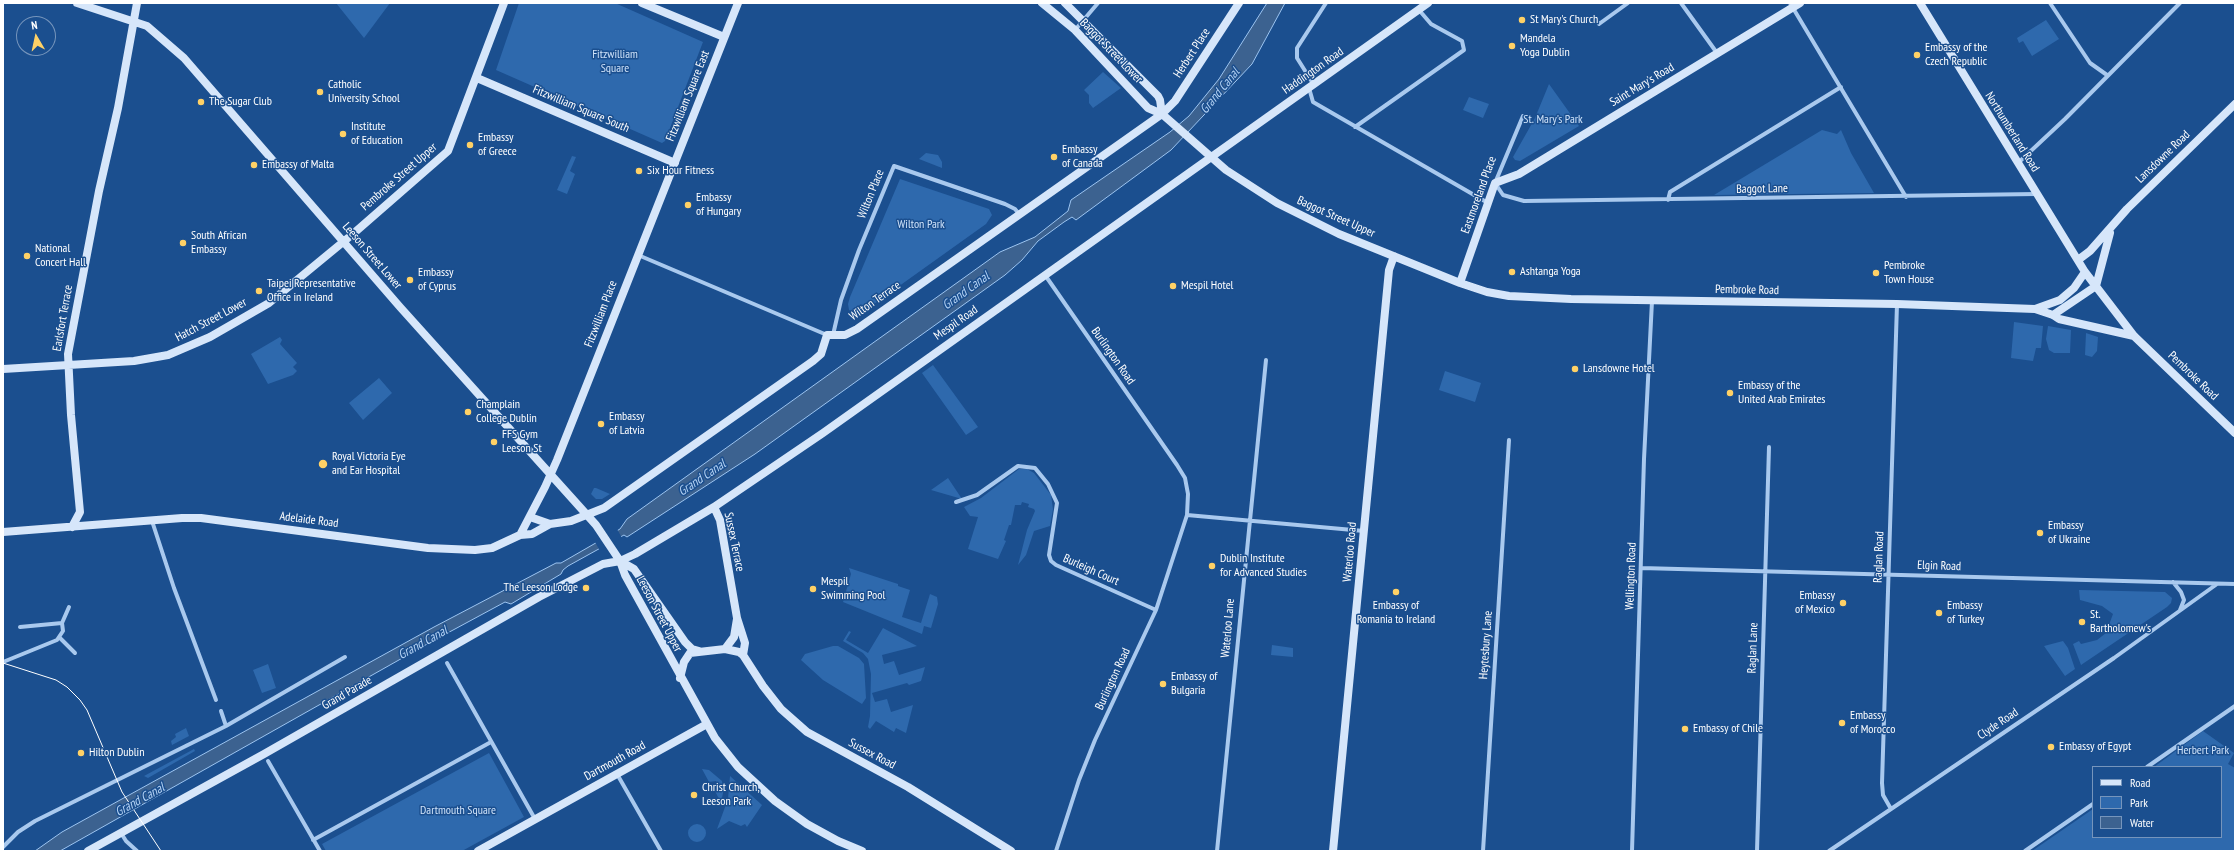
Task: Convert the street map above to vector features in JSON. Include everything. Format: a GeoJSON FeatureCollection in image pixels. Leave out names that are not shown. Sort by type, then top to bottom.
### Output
{"type":"FeatureCollection","features":[{"type":"Feature","properties":{"kind":"main road","name":"Leeson Street Lower"},"geometry":{"type":"LineString","coordinates":[[77,3],[95,10],[133,20],[152,29],[184,58],[343,242],[591,518],[614,550]]}},
{"type":"Feature","properties":{"kind":"main road","name":"Earlsfort Terrace"},"geometry":{"type":"LineString","coordinates":[[80,512],[68,354],[99,191],[118,108],[137,3]]}},
{"type":"Feature","properties":{"kind":"main road","name":"Pembroke Street Upper"},"geometry":{"type":"LineString","coordinates":[[343,242],[448,151],[477,78],[504,3]]}},
{"type":"Feature","properties":{"kind":"main road"},"geometry":{"type":"LineString","coordinates":[[642,3],[724,37]]}},
{"type":"Feature","properties":{"kind":"main road","name":"Fitzwilliam Square East"},"geometry":{"type":"LineString","coordinates":[[675,163],[738,3]]}},
{"type":"Feature","properties":{"kind":"main road","name":"Baggot Street Lower"},"geometry":{"type":"LineString","coordinates":[[1042,3],[1075,30],[1148,108],[1162,114],[1211,157]]}},
{"type":"Feature","properties":{"kind":"main road","name":"Baggot Street Lower"},"geometry":{"type":"LineString","coordinates":[[1066,3],[1158,96],[1162,114]]}},
{"type":"Feature","properties":{"kind":"main road","name":"Herbert Place"},"geometry":{"type":"LineString","coordinates":[[1162,114],[1175,101],[1240,3]]}},
{"type":"Feature","properties":{"kind":"main road","name":"Haddington Road"},"geometry":{"type":"LineString","coordinates":[[1211,157],[1428,3]]}},
{"type":"Feature","properties":{"kind":"main road","name":"Northumberland Road"},"geometry":{"type":"LineString","coordinates":[[1920,3],[2085,272]]}},
{"type":"Feature","properties":{"kind":"main road","name":"Saint Mary's Road"},"geometry":{"type":"LineString","coordinates":[[1495,183],[1519,174],[1717,54],[1794,4]]}},
{"type":"Feature","properties":{"kind":"main road","name":"Fitzwilliam Square South"},"geometry":{"type":"LineString","coordinates":[[477,78],[675,163]]}},
{"type":"Feature","properties":{"kind":"main road","name":"Lansdowne Road"},"geometry":{"type":"LineString","coordinates":[[2078,260],[2090,251],[2111,230],[2127,209],[2235,104]]}},
{"type":"Feature","properties":{"kind":"main road","name":"Wilton Terrace"},"geometry":{"type":"LineString","coordinates":[[830,335],[845,335],[858,329],[1162,114]]}},
{"type":"Feature","properties":{"kind":"main road","name":"Baggot Street Upper"},"geometry":{"type":"LineString","coordinates":[[1211,157],[1226,170],[1283,207],[1339,234],[1460,283]]}},
{"type":"Feature","properties":{"kind":"main road","name":"Mespil Road"},"geometry":{"type":"LineString","coordinates":[[714,507],[1211,157]]}},
{"type":"Feature","properties":{"kind":"main road","name":"Fitzwilliam Place"},"geometry":{"type":"LineString","coordinates":[[550,474],[675,163]]}},
{"type":"Feature","properties":{"kind":"main road","name":"Eastmoreland Place"},"geometry":{"type":"LineString","coordinates":[[1460,283],[1495,183]]}},
{"type":"Feature","properties":{"kind":"main road","name":"Lansdowne Road"},"geometry":{"type":"LineString","coordinates":[[2096,286],[2111,230]]}},
{"type":"Feature","properties":{"kind":"main road","name":"Hatch Street Lower"},"geometry":{"type":"LineString","coordinates":[[3,369],[148,360],[176,352],[210,336],[269,303],[343,242]]}},
{"type":"Feature","properties":{"kind":"main road","name":"Waterloo Road"},"geometry":{"type":"LineString","coordinates":[[1333,851],[1389,270],[1394,256]]}},
{"type":"Feature","properties":{"kind":"main road","name":"Pembroke Road"},"geometry":{"type":"LineString","coordinates":[[2035,309],[2060,300],[2074,288],[2085,272],[2134,336],[2235,433]]}},
{"type":"Feature","properties":{"kind":"main road","name":"Pembroke Road"},"geometry":{"type":"LineString","coordinates":[[1460,283],[1509,296],[1652,301],[1897,304],[2035,309],[2053,314],[2059,319],[2134,336]]}},
{"type":"Feature","properties":{"kind":"main road"},"geometry":{"type":"LineString","coordinates":[[2053,314],[2096,286]]}},
{"type":"Feature","properties":{"kind":"main road"},"geometry":{"type":"LineString","coordinates":[[591,518],[813,361],[821,354],[830,335]]}},
{"type":"Feature","properties":{"kind":"main road"},"geometry":{"type":"LineString","coordinates":[[520,535],[550,474]]}},
{"type":"Feature","properties":{"kind":"main road","name":"Sussex Terrace"},"geometry":{"type":"LineString","coordinates":[[620,561],[714,507],[720,520],[737,618],[745,644],[744,655]]}},
{"type":"Feature","properties":{"kind":"main road"},"geometry":{"type":"LineString","coordinates":[[72,527],[80,512],[91,525]]}},
{"type":"Feature","properties":{"kind":"main road","name":"Adelaide Road"},"geometry":{"type":"LineString","coordinates":[[530,517],[550,524]]}},
{"type":"Feature","properties":{"kind":"main road","name":"Adelaide Road"},"geometry":{"type":"LineString","coordinates":[[3,532],[152,520],[201,518],[448,550],[492,548],[520,535],[532,534],[550,524],[591,518]]}},
{"type":"Feature","properties":{"kind":"main road","name":"Leeson Street Upper"},"geometry":{"type":"LineString","coordinates":[[614,550],[620,561],[624,575],[680,678],[715,738],[738,767],[775,801],[807,824],[838,841],[862,851]]}},
{"type":"Feature","properties":{"kind":"main road","name":"Leeson Street Upper"},"geometry":{"type":"LineString","coordinates":[[620,561],[634,569],[688,646],[700,651]]}},
{"type":"Feature","properties":{"kind":"main road","name":"Grand Parade"},"geometry":{"type":"LineString","coordinates":[[88,851],[258,758],[539,597],[603,564],[620,561]]}},
{"type":"Feature","properties":{"kind":"main road","name":"Sussex Terrace"},"geometry":{"type":"LineString","coordinates":[[726,649],[734,637],[737,618]]}},
{"type":"Feature","properties":{"kind":"main road","name":"Leeson Street Upper"},"geometry":{"type":"LineString","coordinates":[[680,678],[680,672],[690,653],[726,649],[744,655]]}},
{"type":"Feature","properties":{"kind":"main road","name":"Sussex Road"},"geometry":{"type":"LineString","coordinates":[[744,655],[769,694],[781,709],[797,724],[846,755],[915,791],[1011,851]]}},
{"type":"Feature","properties":{"kind":"main road","name":"Dartmouth Road"},"geometry":{"type":"LineString","coordinates":[[478,851],[707,724]]}},
{"type":"Feature","properties":{"kind":"street"},"geometry":{"type":"LineString","coordinates":[[1075,30],[1085,21],[1098,3]]}},
{"type":"Feature","properties":{"kind":"street"},"geometry":{"type":"LineString","coordinates":[[1326,3],[1297,48],[1297,58],[1311,87],[1313,102],[1488,203]]}},
{"type":"Feature","properties":{"kind":"street"},"geometry":{"type":"LineString","coordinates":[[1595,18],[1599,24],[1628,3]]}},
{"type":"Feature","properties":{"kind":"street"},"geometry":{"type":"LineString","coordinates":[[1681,3],[1717,54]]}},
{"type":"Feature","properties":{"kind":"street"},"geometry":{"type":"LineString","coordinates":[[2050,3],[2090,63],[2107,75]]}},
{"type":"Feature","properties":{"kind":"street"},"geometry":{"type":"LineString","coordinates":[[2017,163],[2065,119],[2180,3]]}},
{"type":"Feature","properties":{"kind":"street"},"geometry":{"type":"LineString","coordinates":[[1794,4],[1841,87],[1906,196]]}},
{"type":"Feature","properties":{"kind":"street"},"geometry":{"type":"LineString","coordinates":[[1355,127],[1464,50],[1462,41],[1431,24],[1419,10]]}},
{"type":"Feature","properties":{"kind":"street"},"geometry":{"type":"LineString","coordinates":[[1668,200],[1670,192],[1841,87]]}},
{"type":"Feature","properties":{"kind":"street","name":"Eastmoreland Place"},"geometry":{"type":"LineString","coordinates":[[1495,183],[1523,116]]}},
{"type":"Feature","properties":{"kind":"street","name":"Wilton Place"},"geometry":{"type":"LineString","coordinates":[[830,335],[840,300],[894,166],[1005,204],[1014,208],[1019,214]]}},
{"type":"Feature","properties":{"kind":"street","name":"Baggot Lane"},"geometry":{"type":"LineString","coordinates":[[1495,183],[1503,195],[1524,201],[2037,194]]}},
{"type":"Feature","properties":{"kind":"street"},"geometry":{"type":"LineString","coordinates":[[638,255],[830,335]]}},
{"type":"Feature","properties":{"kind":"street","name":"Burlington Road"},"geometry":{"type":"LineString","coordinates":[[1045,275],[1185,478],[1188,494],[1187,515],[1156,610],[1095,740],[1079,780],[1056,851]]}},
{"type":"Feature","properties":{"kind":"street","name":"Wellington Road"},"geometry":{"type":"LineString","coordinates":[[1632,851],[1641,568],[1652,301]]}},
{"type":"Feature","properties":{"kind":"street","name":"Raglan Road"},"geometry":{"type":"LineString","coordinates":[[1891,809],[1882,795],[1882,783],[1897,304]]}},
{"type":"Feature","properties":{"kind":"street","name":"Waterloo Lane"},"geometry":{"type":"LineString","coordinates":[[1217,851],[1266,360]]}},
{"type":"Feature","properties":{"kind":"street","name":"Heytesbury Lane"},"geometry":{"type":"LineString","coordinates":[[1483,851],[1509,440]]}},
{"type":"Feature","properties":{"kind":"street","name":"Raglan Lane"},"geometry":{"type":"LineString","coordinates":[[1757,851],[1769,447]]}},
{"type":"Feature","properties":{"kind":"street","name":"Burleigh Court"},"geometry":{"type":"LineString","coordinates":[[956,502],[968,499],[1018,466],[1035,468],[1048,484],[1057,503],[1049,556],[1051,561],[1056,565],[1156,610]]}},
{"type":"Feature","properties":{"kind":"street"},"geometry":{"type":"LineString","coordinates":[[1187,515],[1364,531]]}},
{"type":"Feature","properties":{"kind":"street"},"geometry":{"type":"LineString","coordinates":[[152,520],[174,588],[216,700]]}},
{"type":"Feature","properties":{"kind":"street","name":"Elgin Road"},"geometry":{"type":"LineString","coordinates":[[1641,568],[2235,584]]}},
{"type":"Feature","properties":{"kind":"street"},"geometry":{"type":"LineString","coordinates":[[2173,582],[2181,592],[2184,600],[2179,612]]}},
{"type":"Feature","properties":{"kind":"street","name":"Clyde Road"},"geometry":{"type":"LineString","coordinates":[[1829,851],[2179,612],[2217,583]]}},
{"type":"Feature","properties":{"kind":"street"},"geometry":{"type":"LineString","coordinates":[[3,662],[60,638],[63,631],[62,623],[69,607]]}},
{"type":"Feature","properties":{"kind":"street"},"geometry":{"type":"LineString","coordinates":[[20,627],[62,623]]}},
{"type":"Feature","properties":{"kind":"street"},"geometry":{"type":"LineString","coordinates":[[60,638],[75,653]]}},
{"type":"Feature","properties":{"kind":"street"},"geometry":{"type":"LineString","coordinates":[[3,847],[18,832],[51,812],[226,726],[345,657]]}},
{"type":"Feature","properties":{"kind":"street"},"geometry":{"type":"LineString","coordinates":[[447,663],[535,819]]}},
{"type":"Feature","properties":{"kind":"street"},"geometry":{"type":"LineString","coordinates":[[2148,766],[2235,706]]}},
{"type":"Feature","properties":{"kind":"street"},"geometry":{"type":"LineString","coordinates":[[221,711],[226,726]]}},
{"type":"Feature","properties":{"kind":"street"},"geometry":{"type":"LineString","coordinates":[[313,840],[491,742]]}},
{"type":"Feature","properties":{"kind":"street"},"geometry":{"type":"LineString","coordinates":[[268,761],[320,851]]}},
{"type":"Feature","properties":{"kind":"street"},"geometry":{"type":"LineString","coordinates":[[617,774],[661,851]]}},
{"type":"Feature","properties":{"kind":"street"},"geometry":{"type":"LineString","coordinates":[[2025,851],[2092,805]]}},
{"type":"Feature","properties":{"kind":"street"},"geometry":{"type":"LineString","coordinates":[[121,833],[126,841],[137,851]]}},
{"type":"Feature","properties":{"kind":"green space"},"geometry":{"type":"Polygon","coordinates":[[[336,3],[390,3],[364,38],[336,3]]]}},
{"type":"Feature","properties":{"kind":"green space","name":"Fitzwilliam Square"},"geometry":{"type":"Polygon","coordinates":[[[519,3],[615,3],[703,42],[665,141],[662,143],[496,70],[519,3]]]}},
{"type":"Feature","properties":{"kind":"green space"},"geometry":{"type":"Polygon","coordinates":[[[2046,20],[2059,39],[2032,56],[2023,41],[2019,43],[2017,38],[2046,20]]]}},
{"type":"Feature","properties":{"kind":"green space"},"geometry":{"type":"Polygon","coordinates":[[[1103,72],[1121,88],[1093,108],[1089,103],[1089,95],[1084,90],[1103,72]]]}},
{"type":"Feature","properties":{"kind":"green space","name":"St. Mary's Park"},"geometry":{"type":"Polygon","coordinates":[[[1549,84],[1579,126],[1520,161],[1515,160],[1513,157],[1535,118],[1549,84]]]}},
{"type":"Feature","properties":{"kind":"green space"},"geometry":{"type":"Polygon","coordinates":[[[1469,97],[1489,104],[1483,118],[1463,110],[1469,97]]]}},
{"type":"Feature","properties":{"kind":"green space"},"geometry":{"type":"Polygon","coordinates":[[[1822,130],[1837,134],[1841,130],[1851,153],[1874,193],[1714,195],[1822,130]]]}},
{"type":"Feature","properties":{"kind":"green space"},"geometry":{"type":"Polygon","coordinates":[[[926,153],[938,155],[942,162],[942,168],[919,159],[926,153]]]}},
{"type":"Feature","properties":{"kind":"green space"},"geometry":{"type":"Polygon","coordinates":[[[572,156],[576,157],[570,171],[575,174],[567,194],[557,190],[572,156]]]}},
{"type":"Feature","properties":{"kind":"green space","name":"Wilton Park"},"geometry":{"type":"Polygon","coordinates":[[[900,179],[989,209],[992,215],[986,224],[860,314],[855,314],[849,310],[848,304],[850,297],[900,179]]]}},
{"type":"Feature","properties":{"kind":"green space"},"geometry":{"type":"Polygon","coordinates":[[[2014,322],[2043,326],[2041,348],[2036,348],[2033,361],[2011,358],[2014,322]]]}},
{"type":"Feature","properties":{"kind":"green space"},"geometry":{"type":"Polygon","coordinates":[[[2048,326],[2071,330],[2070,353],[2054,353],[2049,350],[2046,339],[2048,326]]]}},
{"type":"Feature","properties":{"kind":"green space"},"geometry":{"type":"Polygon","coordinates":[[[2086,333],[2098,337],[2097,351],[2092,357],[2085,355],[2086,333]]]}},
{"type":"Feature","properties":{"kind":"green space"},"geometry":{"type":"Polygon","coordinates":[[[280,337],[282,340],[280,344],[297,363],[293,367],[297,371],[293,375],[268,384],[251,354],[280,337]]]}},
{"type":"Feature","properties":{"kind":"green space"},"geometry":{"type":"Polygon","coordinates":[[[933,365],[978,427],[966,435],[922,373],[933,365]]]}},
{"type":"Feature","properties":{"kind":"green space"},"geometry":{"type":"Polygon","coordinates":[[[1445,371],[1481,383],[1475,402],[1439,390],[1445,371]]]}},
{"type":"Feature","properties":{"kind":"green space"},"geometry":{"type":"Polygon","coordinates":[[[379,378],[392,393],[363,420],[349,403],[379,378]]]}},
{"type":"Feature","properties":{"kind":"green space"},"geometry":{"type":"Polygon","coordinates":[[[1019,469],[1027,469],[1034,473],[1051,495],[1053,509],[1050,526],[1034,531],[1026,555],[1018,565],[1027,530],[1035,511],[1034,509],[1028,507],[1029,504],[1022,502],[1021,505],[1015,505],[1011,525],[1009,525],[1004,540],[1006,541],[998,559],[968,549],[978,517],[970,516],[964,507],[981,498],[1019,469]]]}},
{"type":"Feature","properties":{"kind":"green space"},"geometry":{"type":"Polygon","coordinates":[[[948,478],[962,499],[931,490],[948,478]]]}},
{"type":"Feature","properties":{"kind":"green space"},"geometry":{"type":"Polygon","coordinates":[[[594,488],[610,494],[602,499],[596,499],[591,494],[594,488]]]}},
{"type":"Feature","properties":{"kind":"green space"},"geometry":{"type":"Polygon","coordinates":[[[849,568],[898,584],[898,586],[910,590],[902,617],[921,623],[930,594],[937,597],[938,604],[931,628],[924,626],[922,634],[843,602],[851,574],[849,568]]]}},
{"type":"Feature","properties":{"kind":"green space"},"geometry":{"type":"Polygon","coordinates":[[[2079,590],[2165,592],[2172,598],[2171,603],[2167,607],[2081,665],[2073,644],[2079,641],[2081,644],[2097,640],[2106,633],[2113,614],[2102,606],[2080,600],[2079,590]]]}},
{"type":"Feature","properties":{"kind":"green space"},"geometry":{"type":"Polygon","coordinates":[[[883,628],[917,646],[882,655],[884,664],[894,661],[899,675],[925,667],[921,681],[909,685],[907,683],[872,693],[875,702],[887,699],[891,712],[913,705],[906,733],[896,728],[894,732],[876,721],[870,729],[868,727],[870,716],[871,674],[868,659],[863,653],[843,641],[849,631],[851,632],[846,640],[868,653],[883,628]]]}},
{"type":"Feature","properties":{"kind":"green space"},"geometry":{"type":"Polygon","coordinates":[[[2063,641],[2068,648],[2075,669],[2065,676],[2044,646],[2063,641]]]}},
{"type":"Feature","properties":{"kind":"green space"},"geometry":{"type":"Polygon","coordinates":[[[1272,645],[1293,648],[1293,657],[1271,655],[1272,645]]]}},
{"type":"Feature","properties":{"kind":"green space"},"geometry":{"type":"Polygon","coordinates":[[[838,646],[859,658],[864,664],[866,698],[862,704],[823,680],[801,660],[805,654],[838,646]]]}},
{"type":"Feature","properties":{"kind":"green space"},"geometry":{"type":"Polygon","coordinates":[[[268,664],[276,688],[262,693],[253,670],[268,664]]]}},
{"type":"Feature","properties":{"kind":"green space"},"geometry":{"type":"Polygon","coordinates":[[[186,728],[189,736],[172,745],[171,741],[176,737],[175,734],[186,728]]]}},
{"type":"Feature","properties":{"kind":"green space","name":"Herbert Park"},"geometry":{"type":"Polygon","coordinates":[[[2203,731],[2234,753],[2228,764],[2235,768],[2235,851],[2032,851],[2092,810],[2092,838],[2222,838],[2222,766],[2155,766],[2203,731]]]}},
{"type":"Feature","properties":{"kind":"green space"},"geometry":{"type":"Polygon","coordinates":[[[194,749],[195,751],[148,778],[144,776],[194,749]]]}},
{"type":"Feature","properties":{"kind":"green space","name":"Dartmouth Square"},"geometry":{"type":"Polygon","coordinates":[[[489,753],[524,817],[462,851],[326,851],[322,844],[489,753]]]}},
{"type":"Feature","properties":{"kind":"green space"},"geometry":{"type":"Polygon","coordinates":[[[702,769],[709,770],[722,781],[723,793],[721,803],[715,791],[718,785],[716,781],[709,782],[702,769]]]}},
{"type":"Feature","properties":{"kind":"green space"},"geometry":{"type":"Polygon","coordinates":[[[730,776],[762,805],[747,827],[745,824],[741,826],[729,821],[717,829],[728,799],[730,776]]]}},
{"type":"Feature","properties":{"kind":"green space"},"geometry":{"type":"Polygon","coordinates":[[[697,824],[703,827],[706,833],[703,839],[697,842],[691,839],[688,833],[691,827],[697,824]]]}},
{"type":"Feature","properties":{"kind":"water","name":"Grand Canal"},"geometry":{"type":"Polygon","coordinates":[[[1267,3],[1285,3],[1252,64],[1171,150],[1076,220],[1072,217],[1038,241],[1022,260],[1005,275],[755,454],[627,537],[624,535],[568,566],[561,574],[511,604],[505,602],[429,643],[60,851],[35,851],[62,832],[434,627],[556,563],[561,563],[620,529],[627,519],[1000,252],[1035,237],[1068,211],[1071,200],[1170,132],[1189,116],[1219,79],[1267,3]]]}},
{"type":"Feature","properties":{"kind":"pier"},"geometry":{"type":"Polygon","coordinates":[[[617,529],[622,538],[600,551],[595,542],[617,529]]]}},
{"type":"Feature","properties":{"kind":"tram line"},"geometry":{"type":"LineString","coordinates":[[3,663],[56,680],[67,687],[80,700],[87,710],[122,792],[161,851]]}},
{"type":"Feature","properties":{"kind":"place","name":"St Mary's Church"},"geometry":{"type":"Point","coordinates":[1522,20]}},
{"type":"Feature","properties":{"kind":"place","name":"Mandela Yoga Dublin"},"geometry":{"type":"Point","coordinates":[1512,46]}},
{"type":"Feature","properties":{"kind":"place","name":"Embassy of the Czech Republic"},"geometry":{"type":"Point","coordinates":[1917,55]}},
{"type":"Feature","properties":{"kind":"place","name":"Catholic University School"},"geometry":{"type":"Point","coordinates":[320,92]}},
{"type":"Feature","properties":{"kind":"place","name":"The Sugar Club"},"geometry":{"type":"Point","coordinates":[201,102]}},
{"type":"Feature","properties":{"kind":"place","name":"Institute of Education"},"geometry":{"type":"Point","coordinates":[343,134]}},
{"type":"Feature","properties":{"kind":"place","name":"Embassy of Greece"},"geometry":{"type":"Point","coordinates":[470,145]}},
{"type":"Feature","properties":{"kind":"place","name":"Embassy of Canada"},"geometry":{"type":"Point","coordinates":[1054,157]}},
{"type":"Feature","properties":{"kind":"place","name":"Embassy of Malta"},"geometry":{"type":"Point","coordinates":[254,165]}},
{"type":"Feature","properties":{"kind":"place","name":"Six Hour Fitness"},"geometry":{"type":"Point","coordinates":[639,171]}},
{"type":"Feature","properties":{"kind":"place","name":"Embassy of Hungary"},"geometry":{"type":"Point","coordinates":[688,205]}},
{"type":"Feature","properties":{"kind":"place","name":"South African Embassy"},"geometry":{"type":"Point","coordinates":[183,243]}},
{"type":"Feature","properties":{"kind":"place","name":"National Concert Hall"},"geometry":{"type":"Point","coordinates":[27,256]}},
{"type":"Feature","properties":{"kind":"place","name":"Ashtanga Yoga"},"geometry":{"type":"Point","coordinates":[1512,272]}},
{"type":"Feature","properties":{"kind":"place","name":"Pembroke Town House"},"geometry":{"type":"Point","coordinates":[1876,273]}},
{"type":"Feature","properties":{"kind":"place","name":"Embassy of Cyprus"},"geometry":{"type":"Point","coordinates":[410,280]}},
{"type":"Feature","properties":{"kind":"place","name":"Mespil Hotel"},"geometry":{"type":"Point","coordinates":[1173,286]}},
{"type":"Feature","properties":{"kind":"place","name":"Taipei Representative Office in Ireland"},"geometry":{"type":"Point","coordinates":[259,291]}},
{"type":"Feature","properties":{"kind":"place","name":"Lansdowne Hotel"},"geometry":{"type":"Point","coordinates":[1575,369]}},
{"type":"Feature","properties":{"kind":"place","name":"Embassy of the United Arab Emirates"},"geometry":{"type":"Point","coordinates":[1730,393]}},
{"type":"Feature","properties":{"kind":"place","name":"Champlain College Dublin"},"geometry":{"type":"Point","coordinates":[468,412]}},
{"type":"Feature","properties":{"kind":"place","name":"Embassy of Latvia"},"geometry":{"type":"Point","coordinates":[601,424]}},
{"type":"Feature","properties":{"kind":"place","name":"FFS Gym Leeson St"},"geometry":{"type":"Point","coordinates":[494,442]}},
{"type":"Feature","properties":{"kind":"place","name":"Royal Victoria Eye and Ear Hospital"},"geometry":{"type":"Point","coordinates":[323,464]}},
{"type":"Feature","properties":{"kind":"place","name":"Embassy of Ukraine"},"geometry":{"type":"Point","coordinates":[2040,533]}},
{"type":"Feature","properties":{"kind":"place","name":"Dublin Institute for Advanced Studies"},"geometry":{"type":"Point","coordinates":[1212,566]}},
{"type":"Feature","properties":{"kind":"place","name":"The Leeson Lodge"},"geometry":{"type":"Point","coordinates":[586,588]}},
{"type":"Feature","properties":{"kind":"place","name":"Mespil Swimming Pool"},"geometry":{"type":"Point","coordinates":[813,589]}},
{"type":"Feature","properties":{"kind":"place","name":"Embassy of Romania to Ireland"},"geometry":{"type":"Point","coordinates":[1396,592]}},
{"type":"Feature","properties":{"kind":"place","name":"Embassy of Mexico"},"geometry":{"type":"Point","coordinates":[1843,603]}},
{"type":"Feature","properties":{"kind":"place","name":"Embassy of Turkey"},"geometry":{"type":"Point","coordinates":[1939,613]}},
{"type":"Feature","properties":{"kind":"place","name":"St. Bartholomew's"},"geometry":{"type":"Point","coordinates":[2082,622]}},
{"type":"Feature","properties":{"kind":"place","name":"Embassy of Bulgaria"},"geometry":{"type":"Point","coordinates":[1163,684]}},
{"type":"Feature","properties":{"kind":"place","name":"Embassy of Morocco"},"geometry":{"type":"Point","coordinates":[1842,723]}},
{"type":"Feature","properties":{"kind":"place","name":"Embassy of Chile"},"geometry":{"type":"Point","coordinates":[1685,729]}},
{"type":"Feature","properties":{"kind":"place","name":"Embassy of Egypt"},"geometry":{"type":"Point","coordinates":[2051,747]}},
{"type":"Feature","properties":{"kind":"place","name":"Hilton Dublin"},"geometry":{"type":"Point","coordinates":[81,753]}},
{"type":"Feature","properties":{"kind":"place","name":"Christ Church, Leeson Park"},"geometry":{"type":"Point","coordinates":[694,795]}}]}
